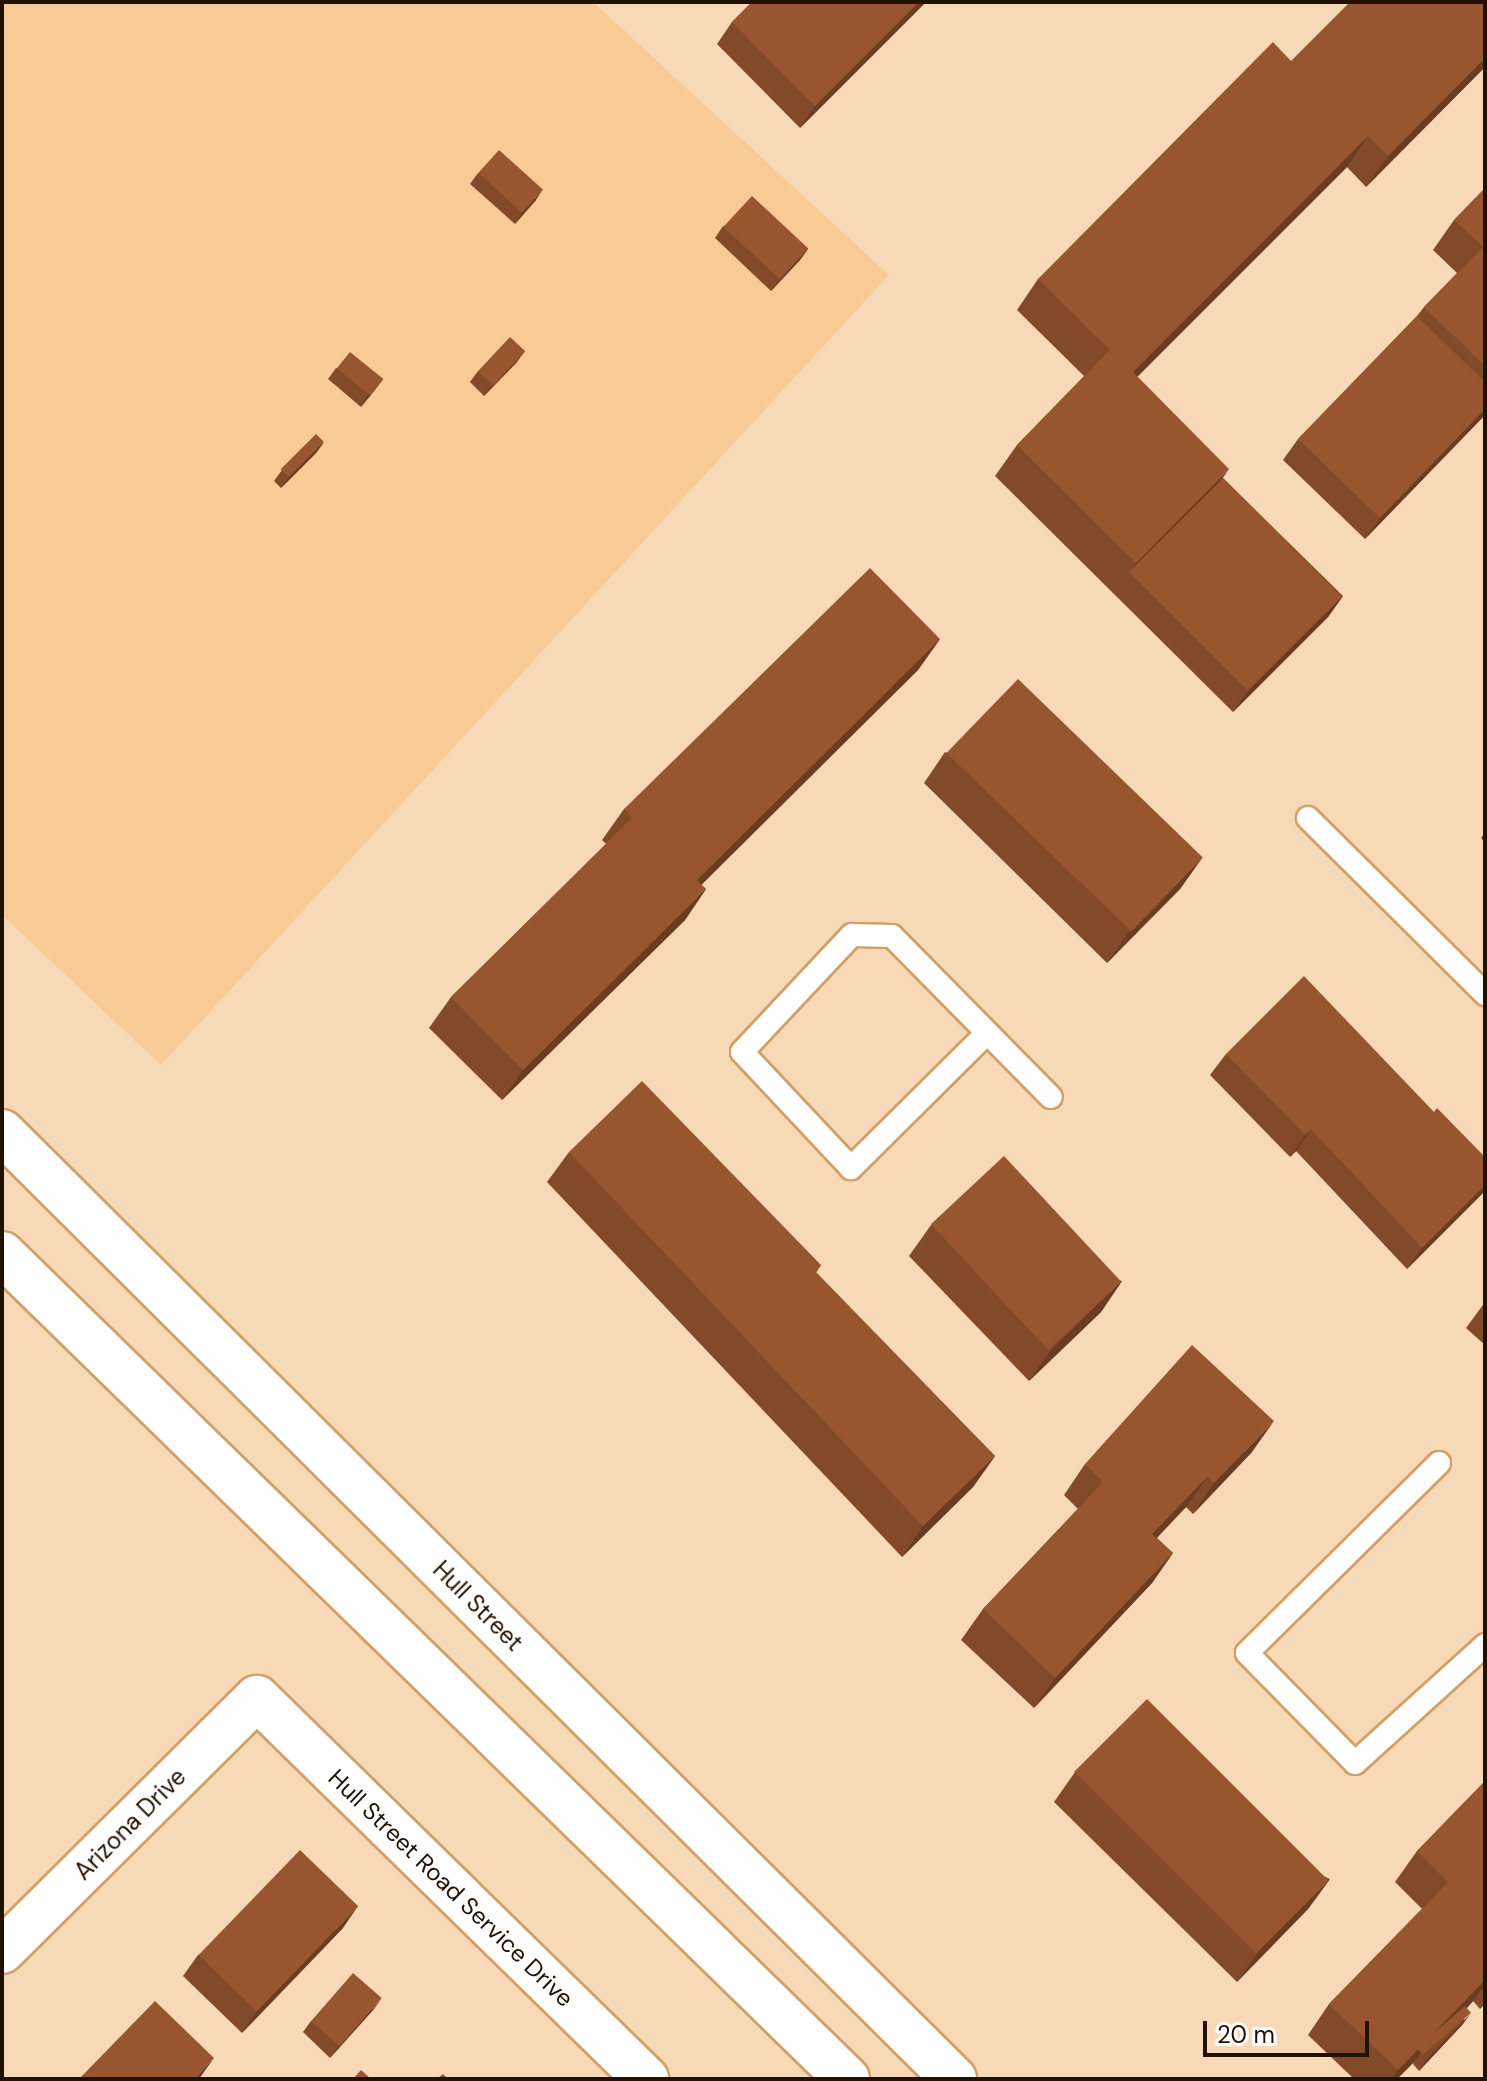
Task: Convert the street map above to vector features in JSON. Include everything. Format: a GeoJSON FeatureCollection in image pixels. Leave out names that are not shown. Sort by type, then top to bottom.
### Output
{"type":"FeatureCollection","features":[{"type":"Feature","properties":{"kind":"main road","name":"Hull Street"},"geometry":{"type":"LineString","coordinates":[[2,1132],[954,2079]]}},
{"type":"Feature","properties":{"kind":"main road"},"geometry":{"type":"LineString","coordinates":[[2,1254],[847,2079]]}},
{"type":"Feature","properties":{"kind":"main road","name":"Arizona Drive"},"geometry":{"type":"LineString","coordinates":[[2,1951],[257,1698]]}},
{"type":"Feature","properties":{"kind":"main road","name":"Hull Street Road Service Drive"},"geometry":{"type":"LineString","coordinates":[[257,1698],[646,2079]]}},
{"type":"Feature","properties":{"kind":"lane"},"geometry":{"type":"LineString","coordinates":[[1308,818],[1485,994]]}},
{"type":"Feature","properties":{"kind":"lane"},"geometry":{"type":"LineString","coordinates":[[985,1035],[851,1168],[742,1052],[852,935],[892,936],[985,1035],[1051,1097]]}},
{"type":"Feature","properties":{"kind":"lane"},"geometry":{"type":"LineString","coordinates":[[1439,1463],[1247,1653],[1355,1763],[1485,1645]]}},
{"type":"Feature","properties":{"kind":"shaded area"},"geometry":{"type":"Polygon","coordinates":[[[2,2],[593,2],[889,275],[161,1065],[2,915],[2,2]]]}},
{"type":"Feature","properties":{"kind":"building"},"geometry":{"type":"Polygon","coordinates":[[[752,2],[919,2],[815,106],[732,22],[752,2]]]}},
{"type":"Feature","properties":{"kind":"building"},"geometry":{"type":"Polygon","coordinates":[[[1350,2],[1485,2],[1485,58],[1388,156],[1368,136],[1133,372],[1229,469],[1136,563],[1017,445],[1110,350],[1038,279],[1273,42],[1291,61],[1350,2]]]}},
{"type":"Feature","properties":{"kind":"building"},"geometry":{"type":"Polygon","coordinates":[[[499,150],[543,189],[522,213],[478,173],[499,150]]]}},
{"type":"Feature","properties":{"kind":"building"},"geometry":{"type":"Polygon","coordinates":[[[1485,188],[1485,366],[1424,307],[1483,247],[1454,220],[1485,188]]]}},
{"type":"Feature","properties":{"kind":"building"},"geometry":{"type":"Polygon","coordinates":[[[752,196],[808,249],[780,279],[723,227],[752,196]]]}},
{"type":"Feature","properties":{"kind":"building"},"geometry":{"type":"Polygon","coordinates":[[[1417,316],[1485,382],[1485,409],[1380,518],[1298,439],[1417,316]]]}},
{"type":"Feature","properties":{"kind":"building"},"geometry":{"type":"Polygon","coordinates":[[[510,337],[525,351],[493,386],[478,371],[510,337]]]}},
{"type":"Feature","properties":{"kind":"building"},"geometry":{"type":"Polygon","coordinates":[[[350,352],[383,379],[370,395],[337,368],[350,352]]]}},
{"type":"Feature","properties":{"kind":"building"},"geometry":{"type":"Polygon","coordinates":[[[316,434],[324,442],[288,477],[281,469],[316,434]]]}},
{"type":"Feature","properties":{"kind":"building"},"geometry":{"type":"Polygon","coordinates":[[[1223,478],[1342,597],[1248,691],[1129,572],[1223,478]]]}},
{"type":"Feature","properties":{"kind":"building"},"geometry":{"type":"Polygon","coordinates":[[[870,568],[940,639],[697,880],[706,889],[523,1070],[451,997],[632,818],[624,809],[870,568]]]}},
{"type":"Feature","properties":{"kind":"building"},"geometry":{"type":"Polygon","coordinates":[[[1018,679],[1203,858],[1131,932],[946,753],[1018,679]]]}},
{"type":"Feature","properties":{"kind":"building"},"geometry":{"type":"Polygon","coordinates":[[[1304,976],[1434,1112],[1437,1108],[1485,1157],[1485,1185],[1422,1248],[1311,1129],[1305,1135],[1226,1054],[1304,976]]]}},
{"type":"Feature","properties":{"kind":"building"},"geometry":{"type":"Polygon","coordinates":[[[642,1081],[821,1265],[816,1272],[995,1456],[923,1526],[569,1152],[642,1081]]]}},
{"type":"Feature","properties":{"kind":"building"},"geometry":{"type":"Polygon","coordinates":[[[1004,1156],[1121,1282],[1048,1350],[931,1224],[1004,1156]]]}},
{"type":"Feature","properties":{"kind":"building"},"geometry":{"type":"Polygon","coordinates":[[[1192,1345],[1274,1421],[1214,1483],[1208,1476],[1152,1534],[1173,1553],[1055,1678],[983,1609],[1103,1482],[1085,1464],[1192,1345]]]}},
{"type":"Feature","properties":{"kind":"building"},"geometry":{"type":"Polygon","coordinates":[[[1147,1699],[1329,1881],[1256,1954],[1074,1772],[1147,1699]]]}},
{"type":"Feature","properties":{"kind":"building"},"geometry":{"type":"Polygon","coordinates":[[[1485,1781],[1485,1980],[1398,2070],[1329,2004],[1448,1882],[1417,1851],[1485,1781]]]}},
{"type":"Feature","properties":{"kind":"building"},"geometry":{"type":"Polygon","coordinates":[[[300,1850],[358,1906],[257,2011],[199,1955],[300,1850]]]}},
{"type":"Feature","properties":{"kind":"building"},"geometry":{"type":"Polygon","coordinates":[[[353,1973],[382,1998],[340,2046],[311,2021],[353,1973]]]}},
{"type":"Feature","properties":{"kind":"building"},"geometry":{"type":"Polygon","coordinates":[[[155,2001],[214,2058],[194,2079],[79,2079],[155,2001]]]}},
{"type":"Feature","properties":{"kind":"building"},"geometry":{"type":"Polygon","coordinates":[[[1465,2006],[1471,2013],[1423,2055],[1417,2048],[1465,2006]]]}},
{"type":"Feature","properties":{"kind":"building"},"geometry":{"type":"Polygon","coordinates":[[[361,2070],[371,2079],[353,2079],[361,2070]]]}}]}
